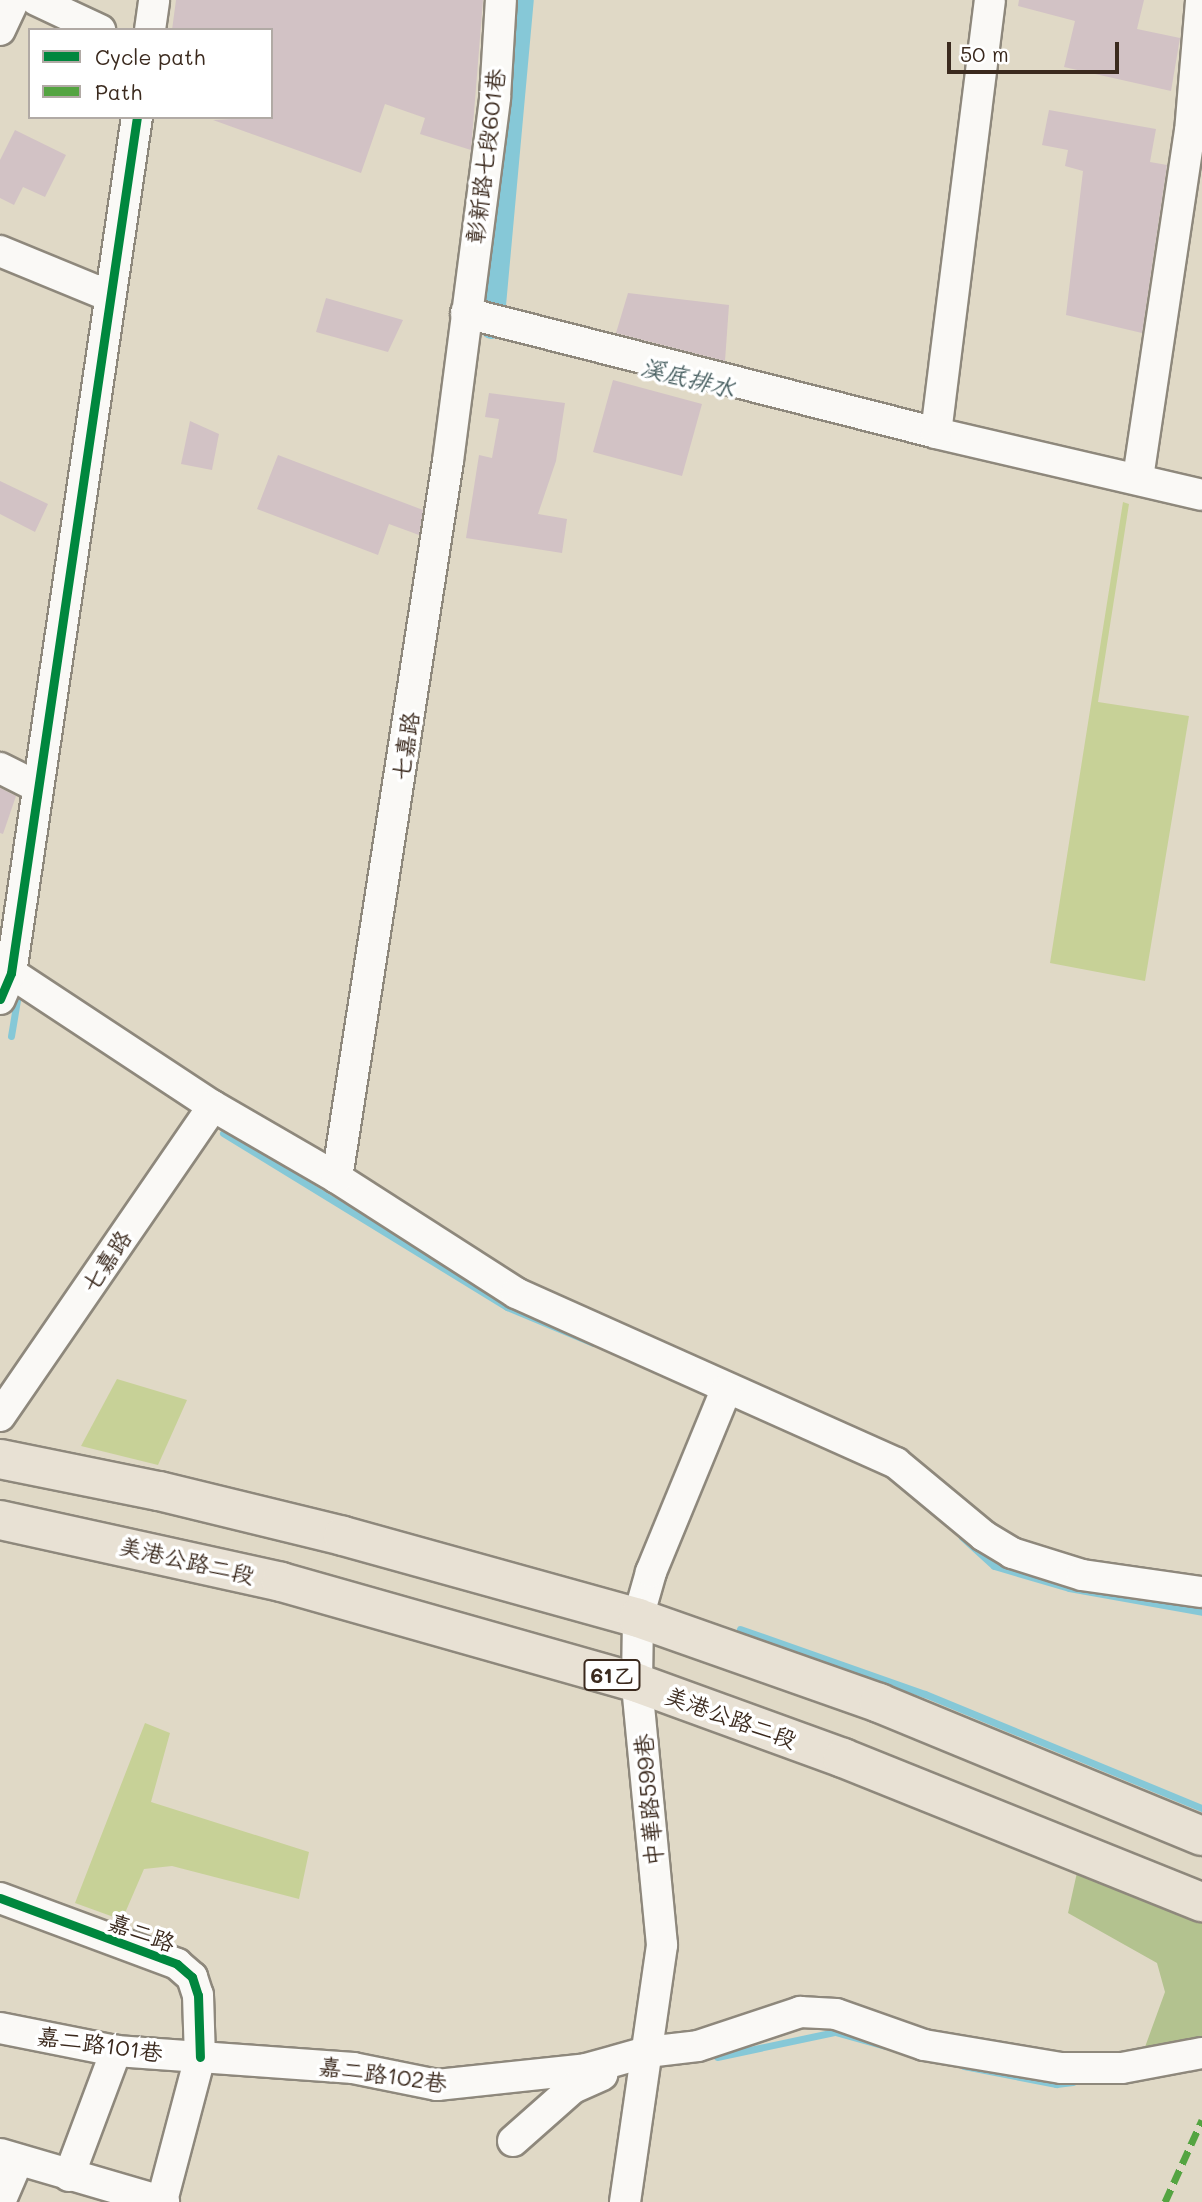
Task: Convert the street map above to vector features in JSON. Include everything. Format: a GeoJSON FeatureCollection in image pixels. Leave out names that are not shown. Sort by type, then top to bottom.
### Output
{"type":"FeatureCollection","features":[{"type":"Feature","properties":{"kind":"main road"},"geometry":{"type":"LineString","coordinates":[[0,1459],[159,1491],[330,1532],[638,1618],[879,1703],[1202,1836]]}},
{"type":"Feature","properties":{"kind":"main road","name":"美港公路二段"},"geometry":{"type":"LineString","coordinates":[[0,1520],[294,1585],[638,1683],[843,1758],[1202,1902]]}},
{"type":"Feature","properties":{"kind":"street"},"geometry":{"type":"LineString","coordinates":[[0,30],[14,0]]}},
{"type":"Feature","properties":{"kind":"street"},"geometry":{"type":"LineString","coordinates":[[36,0],[96,28]]}},
{"type":"Feature","properties":{"kind":"street"},"geometry":{"type":"LineString","coordinates":[[150,28],[154,0]]}},
{"type":"Feature","properties":{"kind":"street","name":"彰新路七段601巷"},"geometry":{"type":"LineString","coordinates":[[466,313],[495,97],[501,0]]}},
{"type":"Feature","properties":{"kind":"street"},"geometry":{"type":"LineString","coordinates":[[936,433],[990,0]]}},
{"type":"Feature","properties":{"kind":"street"},"geometry":{"type":"LineString","coordinates":[[1138,478],[1191,132],[1201,0]]}},
{"type":"Feature","properties":{"kind":"street"},"geometry":{"type":"LineString","coordinates":[[137,119],[108,296],[38,787],[5,986],[337,1178],[516,1293],[722,1400],[896,1463],[1012,1553],[1082,1575],[1202,1592]]}},
{"type":"Feature","properties":{"kind":"street"},"geometry":{"type":"LineString","coordinates":[[2,258],[108,296]]}},
{"type":"Feature","properties":{"kind":"street"},"geometry":{"type":"LineString","coordinates":[[466,313],[936,433],[1202,495]]}},
{"type":"Feature","properties":{"kind":"street","name":"七嘉路"},"geometry":{"type":"LineString","coordinates":[[337,1178],[446,474],[466,313]]}},
{"type":"Feature","properties":{"kind":"street"},"geometry":{"type":"LineString","coordinates":[[0,768],[38,787]]}},
{"type":"Feature","properties":{"kind":"street","name":"七嘉路"},"geometry":{"type":"LineString","coordinates":[[0,1416],[213,1106]]}},
{"type":"Feature","properties":{"kind":"street","name":"中華路599巷"},"geometry":{"type":"LineString","coordinates":[[625,2202],[634,2057],[662,1945],[638,1683],[638,1618],[651,1572],[722,1400]]}},
{"type":"Feature","properties":{"kind":"street","name":"嘉二路"},"geometry":{"type":"LineString","coordinates":[[0,1898],[177,1964],[192,1977],[198,1994],[200,2057],[163,2201],[69,2176],[5,2152]]}},
{"type":"Feature","properties":{"kind":"street","name":"嘉二路102巷"},"geometry":{"type":"LineString","coordinates":[[200,2057],[353,2068],[436,2085],[481,2083],[698,2046],[800,2012],[836,2014],[924,2045],[1061,2068],[1122,2068],[1202,2053]]}},
{"type":"Feature","properties":{"kind":"street","name":"嘉二路101巷"},"geometry":{"type":"LineString","coordinates":[[0,2028],[116,2051],[200,2057]]}},
{"type":"Feature","properties":{"kind":"street"},"geometry":{"type":"LineString","coordinates":[[69,2176],[116,2051]]}},
{"type":"Feature","properties":{"kind":"street"},"geometry":{"type":"LineString","coordinates":[[513,2141],[573,2088],[593,2081],[634,2057]]}},
{"type":"Feature","properties":{"kind":"street"},"geometry":{"type":"LineString","coordinates":[[0,2202],[5,2152]]}},
{"type":"Feature","properties":{"kind":"green space"},"geometry":{"type":"Polygon","coordinates":[[[1123,502],[1129,504],[1098,702],[1189,716],[1145,981],[1050,963],[1123,502]]]}},
{"type":"Feature","properties":{"kind":"green space"},"geometry":{"type":"Polygon","coordinates":[[[117,1379],[187,1400],[158,1465],[81,1446],[117,1379]]]}},
{"type":"Feature","properties":{"kind":"green space"},"geometry":{"type":"Polygon","coordinates":[[[145,1723],[170,1733],[151,1802],[309,1852],[299,1899],[172,1866],[144,1869],[122,1920],[75,1903],[145,1723]]]}},
{"type":"Feature","properties":{"kind":"green space"},"geometry":{"type":"Polygon","coordinates":[[[1078,1868],[1202,1916],[1202,2054],[1137,2069],[1165,1992],[1157,1963],[1068,1913],[1078,1868]]]}},
{"type":"Feature","properties":{"kind":"building"},"geometry":{"type":"Polygon","coordinates":[[[176,0],[483,0],[471,150],[420,134],[425,118],[385,104],[361,173],[213,120],[273,119],[273,28],[172,28],[176,0]]]}},
{"type":"Feature","properties":{"kind":"building"},"geometry":{"type":"Polygon","coordinates":[[[1019,0],[1144,0],[1137,29],[1180,38],[1171,91],[1064,67],[1075,21],[1018,6],[1019,0]]]}},
{"type":"Feature","properties":{"kind":"building"},"geometry":{"type":"Polygon","coordinates":[[[1049,110],[1156,129],[1150,162],[1167,165],[1142,333],[1066,315],[1083,171],[1065,166],[1068,150],[1042,145],[1049,110]]]}},
{"type":"Feature","properties":{"kind":"building"},"geometry":{"type":"Polygon","coordinates":[[[15,130],[66,155],[45,197],[23,187],[14,205],[0,198],[0,160],[15,130]]]}},
{"type":"Feature","properties":{"kind":"building"},"geometry":{"type":"Polygon","coordinates":[[[628,293],[729,305],[725,361],[616,333],[628,293]]]}},
{"type":"Feature","properties":{"kind":"building"},"geometry":{"type":"Polygon","coordinates":[[[326,298],[403,320],[388,352],[316,332],[326,298]]]}},
{"type":"Feature","properties":{"kind":"building"},"geometry":{"type":"Polygon","coordinates":[[[613,380],[702,404],[682,476],[593,452],[613,380]]]}},
{"type":"Feature","properties":{"kind":"building"},"geometry":{"type":"Polygon","coordinates":[[[489,393],[565,403],[556,461],[538,514],[567,519],[562,553],[466,538],[479,455],[492,458],[499,419],[485,417],[489,393]]]}},
{"type":"Feature","properties":{"kind":"building"},"geometry":{"type":"Polygon","coordinates":[[[190,421],[219,434],[212,470],[181,464],[190,421]]]}},
{"type":"Feature","properties":{"kind":"building"},"geometry":{"type":"Polygon","coordinates":[[[278,455],[423,510],[419,535],[389,524],[378,555],[257,509],[278,455]]]}},
{"type":"Feature","properties":{"kind":"building"},"geometry":{"type":"Polygon","coordinates":[[[0,481],[48,504],[35,532],[0,514],[0,481]]]}},
{"type":"Feature","properties":{"kind":"building"},"geometry":{"type":"Polygon","coordinates":[[[0,788],[16,796],[3,834],[0,833],[0,788]]]}},
{"type":"Feature","properties":{"kind":"waterway","name":"溪底排水"},"geometry":{"type":"LineString","coordinates":[[492,327],[522,0]]}},
{"type":"Feature","properties":{"kind":"waterway"},"geometry":{"type":"LineString","coordinates":[[11,1036],[19,988]]}},
{"type":"Feature","properties":{"kind":"waterway"},"geometry":{"type":"LineString","coordinates":[[223,1133],[507,1307],[593,1343]]}},
{"type":"Feature","properties":{"kind":"waterway"},"geometry":{"type":"LineString","coordinates":[[962,1537],[994,1566],[1069,1588],[1202,1612]]}},
{"type":"Feature","properties":{"kind":"waterway"},"geometry":{"type":"LineString","coordinates":[[740,1629],[925,1694],[1202,1808]]}},
{"type":"Feature","properties":{"kind":"waterway"},"geometry":{"type":"LineString","coordinates":[[717,2057],[835,2032],[885,2046]]}},
{"type":"Feature","properties":{"kind":"waterway"},"geometry":{"type":"LineString","coordinates":[[964,2066],[1056,2084],[1073,2082]]}},
{"type":"Feature","properties":{"kind":"marked path"},"geometry":{"type":"LineString","coordinates":[[1165,2202],[1202,2120]]}},
{"type":"Feature","properties":{"kind":"cycle path"},"geometry":{"type":"LineString","coordinates":[[0,999],[11,973],[137,119]]}},
{"type":"Feature","properties":{"kind":"cycle path"},"geometry":{"type":"LineString","coordinates":[[0,1898],[177,1964],[192,1977],[198,1995],[200,2057]]}}]}
